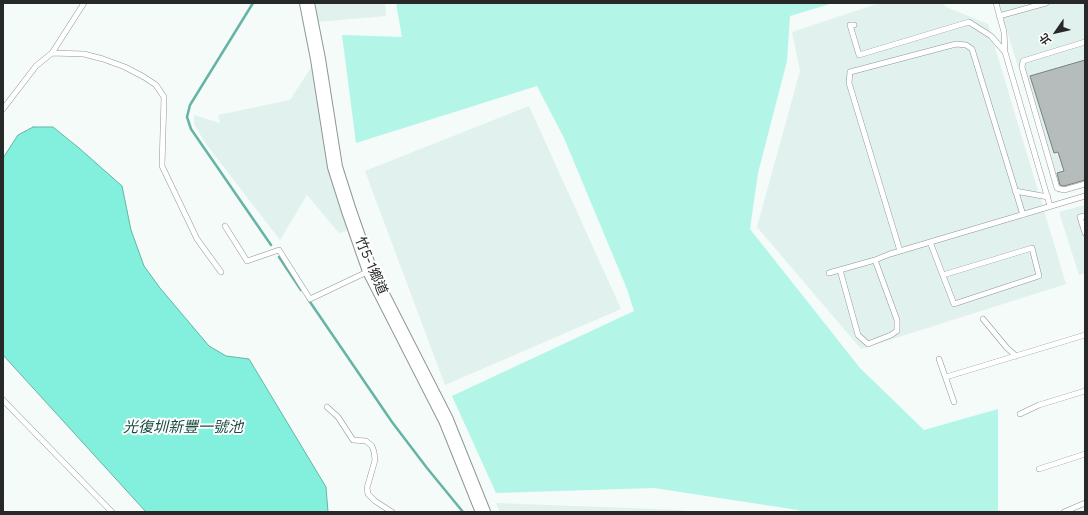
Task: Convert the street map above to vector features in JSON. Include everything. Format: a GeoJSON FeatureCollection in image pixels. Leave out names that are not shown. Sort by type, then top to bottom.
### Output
{"type":"FeatureCollection","features":[{"type":"Feature","properties":{"kind":"street","name":"竹5-1鄉道"},"geometry":{"type":"LineString","coordinates":[[307,3],[318,59],[335,167],[349,211],[370,271],[446,420],[483,512]]}},
{"type":"Feature","properties":{"kind":"lane"},"geometry":{"type":"LineString","coordinates":[[3,109],[36,66],[52,53],[84,3]]}},
{"type":"Feature","properties":{"kind":"lane"},"geometry":{"type":"LineString","coordinates":[[996,3],[1004,32],[1006,52],[1050,206]]}},
{"type":"Feature","properties":{"kind":"lane"},"geometry":{"type":"LineString","coordinates":[[1000,16],[1046,3]]}},
{"type":"Feature","properties":{"kind":"lane"},"geometry":{"type":"LineString","coordinates":[[854,25],[850,25],[859,55],[969,22],[991,36],[1006,52]]}},
{"type":"Feature","properties":{"kind":"lane"},"geometry":{"type":"LineString","coordinates":[[1085,42],[1023,61],[1022,67],[1057,188],[1064,190],[1085,184]]}},
{"type":"Feature","properties":{"kind":"lane"},"geometry":{"type":"LineString","coordinates":[[900,252],[849,83],[850,72],[956,44],[966,45],[972,50],[1022,215]]}},
{"type":"Feature","properties":{"kind":"lane"},"geometry":{"type":"LineString","coordinates":[[52,53],[84,54],[124,67],[156,85],[164,97],[162,166],[197,239],[221,272]]}},
{"type":"Feature","properties":{"kind":"lane"},"geometry":{"type":"LineString","coordinates":[[1015,191],[1048,197]]}},
{"type":"Feature","properties":{"kind":"lane"},"geometry":{"type":"LineString","coordinates":[[829,273],[1085,196]]}},
{"type":"Feature","properties":{"kind":"lane"},"geometry":{"type":"LineString","coordinates":[[1085,216],[1080,217],[1085,233]]}},
{"type":"Feature","properties":{"kind":"lane"},"geometry":{"type":"LineString","coordinates":[[224,226],[247,261],[280,250],[310,299],[370,271]]}},
{"type":"Feature","properties":{"kind":"lane"},"geometry":{"type":"LineString","coordinates":[[930,242],[943,276],[954,304],[1039,276],[1032,248],[943,276]]}},
{"type":"Feature","properties":{"kind":"lane"},"geometry":{"type":"LineString","coordinates":[[840,270],[858,335],[868,344],[891,335],[897,330],[898,320],[875,260]]}},
{"type":"Feature","properties":{"kind":"lane"},"geometry":{"type":"LineString","coordinates":[[983,318],[1007,348],[1016,356]]}},
{"type":"Feature","properties":{"kind":"lane"},"geometry":{"type":"LineString","coordinates":[[946,377],[1085,335]]}},
{"type":"Feature","properties":{"kind":"lane"},"geometry":{"type":"LineString","coordinates":[[939,359],[954,402]]}},
{"type":"Feature","properties":{"kind":"lane"},"geometry":{"type":"LineString","coordinates":[[1020,414],[1039,405],[1085,391]]}},
{"type":"Feature","properties":{"kind":"lane"},"geometry":{"type":"LineString","coordinates":[[3,400],[112,512]]}},
{"type":"Feature","properties":{"kind":"lane"},"geometry":{"type":"LineString","coordinates":[[327,407],[338,417],[352,440],[366,441],[372,446],[375,460],[367,488],[368,494],[375,501],[392,512]]}},
{"type":"Feature","properties":{"kind":"lane"},"geometry":{"type":"LineString","coordinates":[[1039,470],[1085,454]]}},
{"type":"Feature","properties":{"kind":"lane"},"geometry":{"type":"LineString","coordinates":[[1064,512],[1085,504]]}},
{"type":"Feature","properties":{"kind":"shaded area"},"geometry":{"type":"Polygon","coordinates":[[[315,3],[385,3],[386,16],[317,22],[315,3]]]}},
{"type":"Feature","properties":{"kind":"shaded area"},"geometry":{"type":"Polygon","coordinates":[[[396,3],[833,3],[790,16],[787,61],[758,173],[750,229],[860,368],[924,430],[998,409],[998,510],[1003,512],[802,512],[798,510],[654,488],[496,493],[452,396],[634,311],[627,289],[564,138],[537,86],[356,143],[342,35],[402,37],[396,3]]]}},
{"type":"Feature","properties":{"kind":"shaded area"},"geometry":{"type":"Polygon","coordinates":[[[880,3],[942,3],[946,7],[988,24],[1066,284],[861,349],[757,227],[800,71],[792,32],[880,3]]]}},
{"type":"Feature","properties":{"kind":"shaded area"},"geometry":{"type":"Polygon","coordinates":[[[998,3],[1085,3],[1085,186],[1058,193],[998,3]]]}},
{"type":"Feature","properties":{"kind":"shaded area"},"geometry":{"type":"Polygon","coordinates":[[[312,66],[347,231],[339,233],[307,195],[280,240],[206,144],[194,124],[194,115],[220,123],[218,115],[290,100],[312,66]]]}},
{"type":"Feature","properties":{"kind":"shaded area"},"geometry":{"type":"Polygon","coordinates":[[[529,106],[621,309],[445,385],[365,171],[529,106]]]}},
{"type":"Feature","properties":{"kind":"shaded area"},"geometry":{"type":"Polygon","coordinates":[[[1085,205],[1085,273],[1079,275],[1059,212],[1085,205]]]}},
{"type":"Feature","properties":{"kind":"shaded area"},"geometry":{"type":"Polygon","coordinates":[[[496,503],[681,510],[689,512],[500,512],[496,503]]]}},
{"type":"Feature","properties":{"kind":"water","name":"光復圳新豐一號池"},"geometry":{"type":"Polygon","coordinates":[[[33,127],[53,127],[122,186],[131,230],[144,266],[160,288],[209,346],[226,356],[249,359],[326,487],[328,512],[146,512],[3,355],[3,158],[18,135],[33,127]]]}},
{"type":"Feature","properties":{"kind":"building"},"geometry":{"type":"Polygon","coordinates":[[[1085,60],[1085,180],[1064,186],[1060,185],[1057,173],[1064,171],[1058,152],[1054,153],[1030,76],[1085,60]]]}},
{"type":"Feature","properties":{"kind":"waterway"},"geometry":{"type":"LineString","coordinates":[[253,3],[190,105],[187,117],[191,129],[271,245]]}},
{"type":"Feature","properties":{"kind":"waterway"},"geometry":{"type":"LineString","coordinates":[[279,257],[301,290]]}},
{"type":"Feature","properties":{"kind":"waterway"},"geometry":{"type":"LineString","coordinates":[[308,299],[392,422],[463,512]]}}]}
